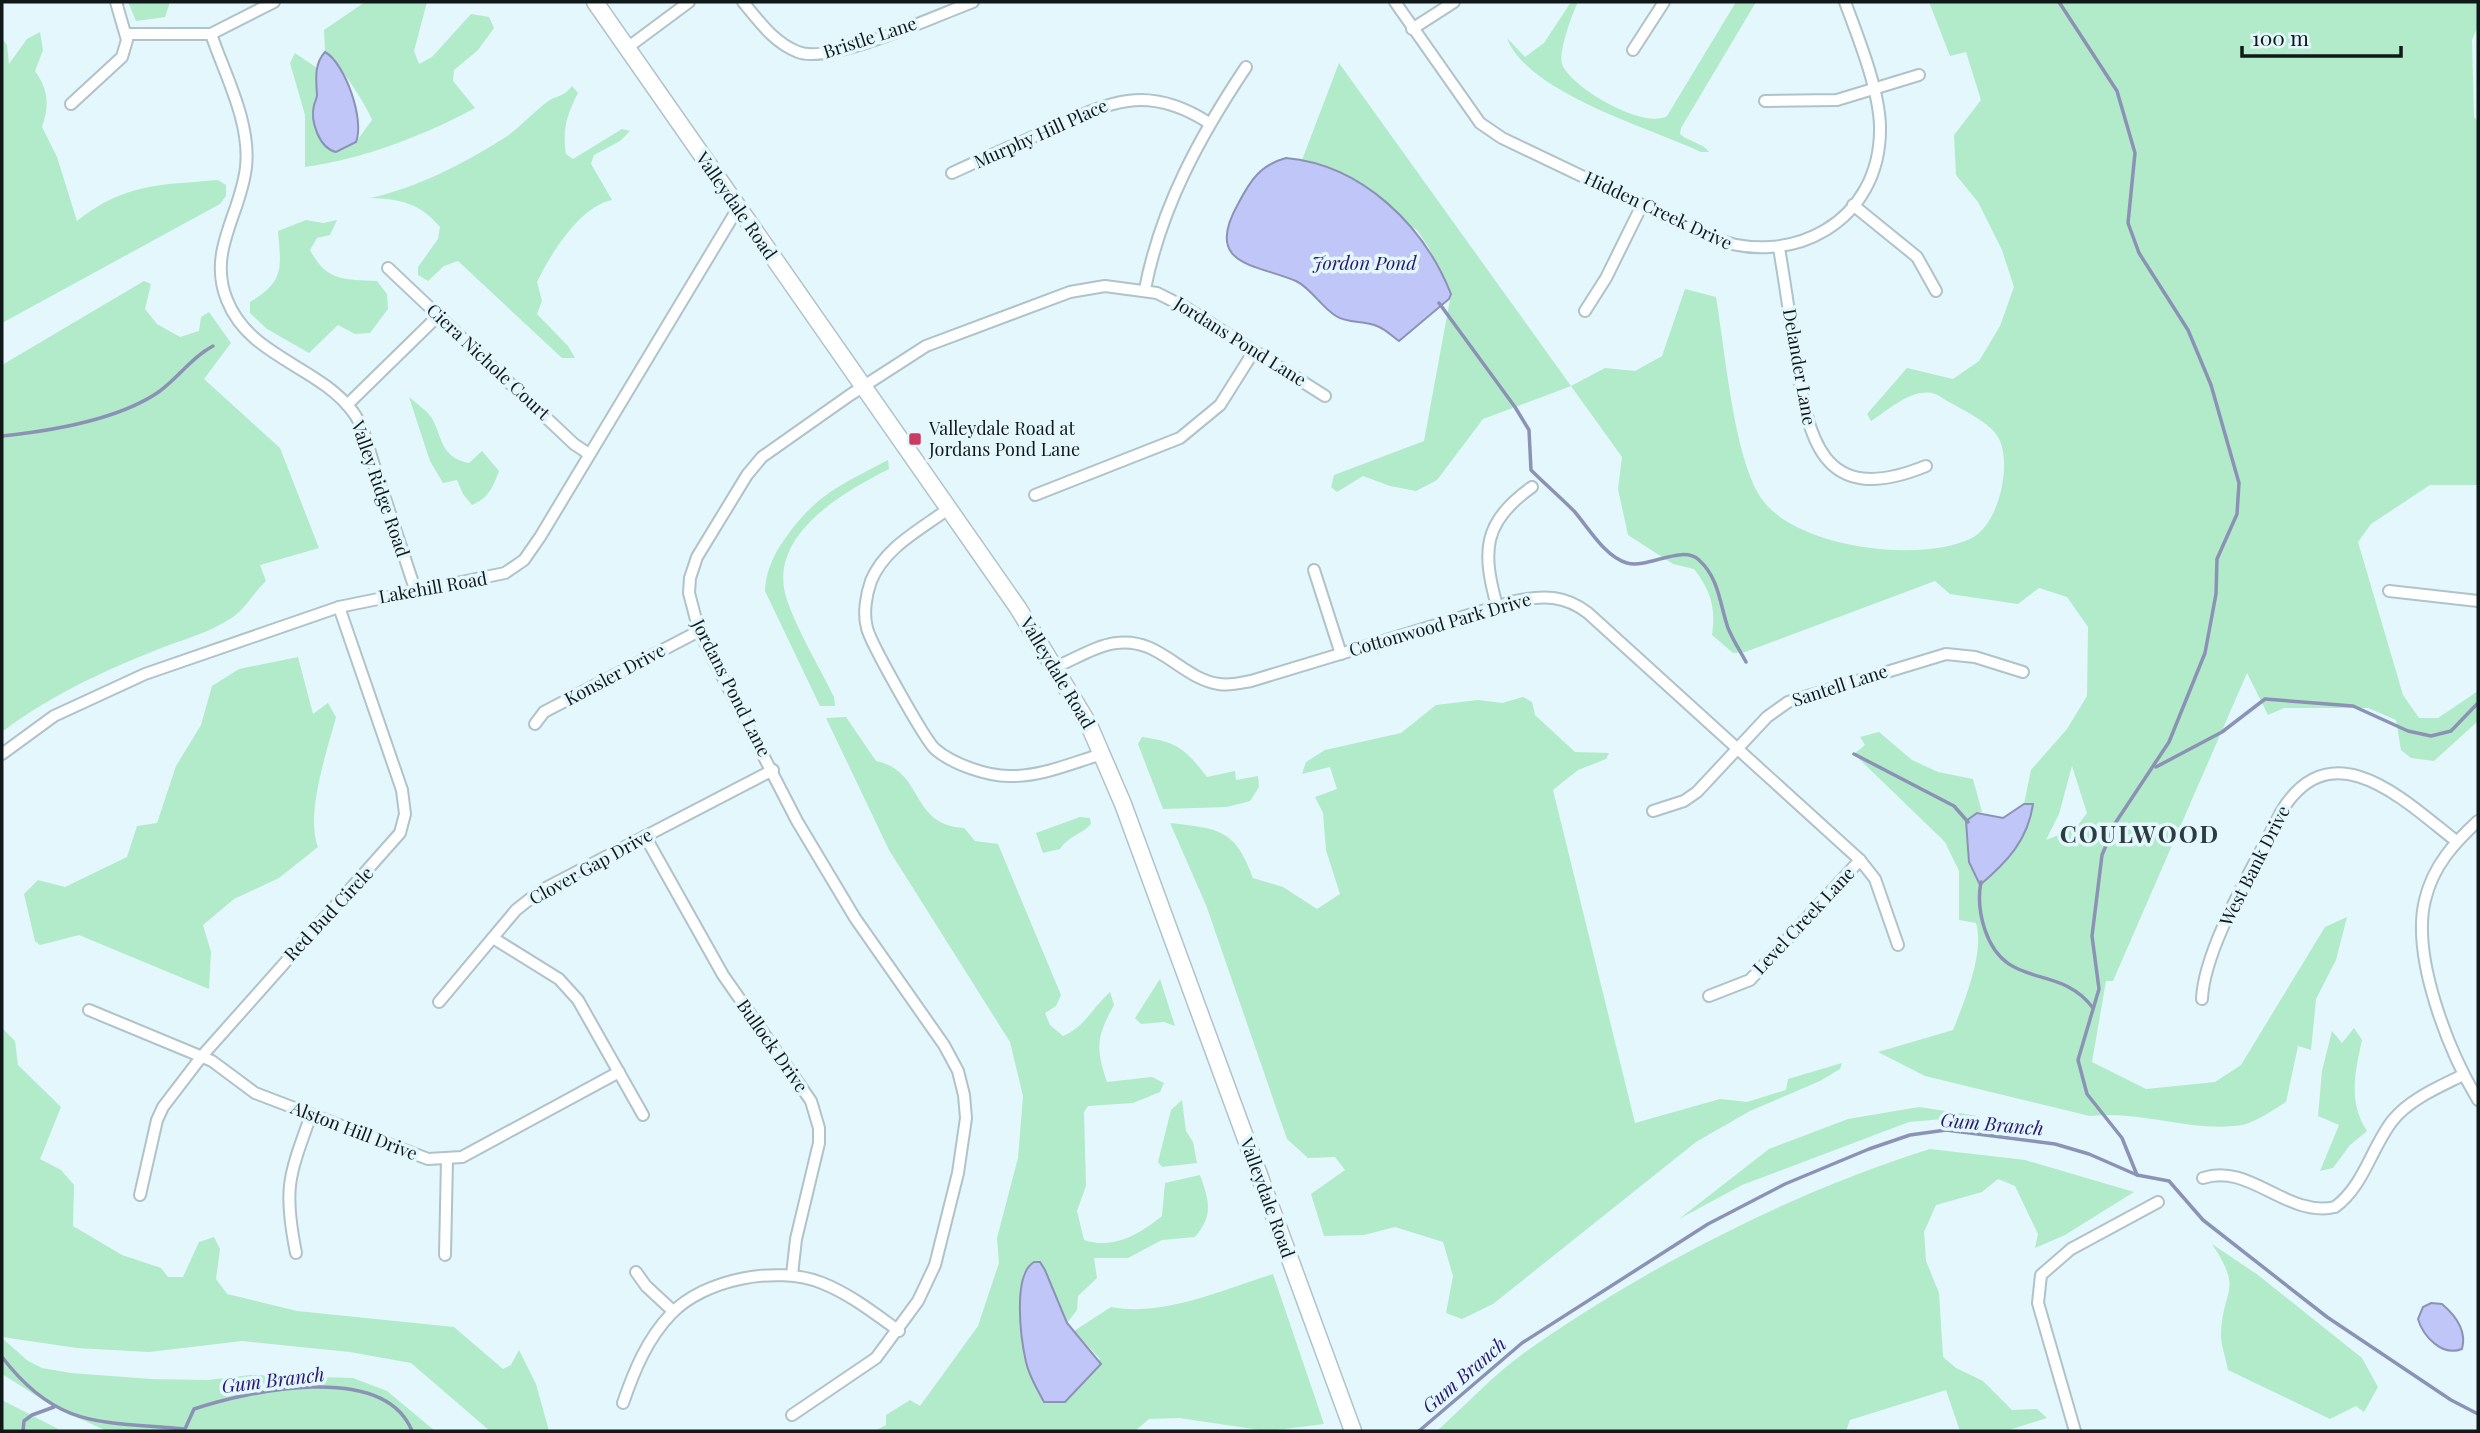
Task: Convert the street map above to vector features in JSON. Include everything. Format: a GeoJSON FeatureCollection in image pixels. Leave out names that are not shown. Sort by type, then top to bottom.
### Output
{"type":"FeatureCollection","features":[{"type":"Feature","properties":{"kind":"street"},"geometry":{"type":"LineString","coordinates":[[71,104],[117,64],[126,48],[126,34],[116,2]]}},
{"type":"Feature","properties":{"kind":"street"},"geometry":{"type":"LineString","coordinates":[[126,34],[211,34],[274,2]]}},
{"type":"Feature","properties":{"kind":"street","name":"Valleydale Road"},"geometry":{"type":"LineString","coordinates":[[595,2],[1056,667],[1102,754],[1353,1431]]}},
{"type":"Feature","properties":{"kind":"street"},"geometry":{"type":"LineString","coordinates":[[627,48],[689,2]]}},
{"type":"Feature","properties":{"kind":"street","name":"Bristle Lane"},"geometry":{"type":"LineString","coordinates":[[743,2],[768,32],[784,45],[800,53],[820,56],[859,45],[973,2]]}},
{"type":"Feature","properties":{"kind":"street","name":"Hidden Creek Drive"},"geometry":{"type":"LineString","coordinates":[[1395,2],[1480,123],[1502,138],[1727,245],[1755,249],[1779,248],[1815,237],[1832,226],[1853,205],[1872,174],[1880,145],[1879,111],[1845,2]]}},
{"type":"Feature","properties":{"kind":"street"},"geometry":{"type":"LineString","coordinates":[[1412,29],[1454,2]]}},
{"type":"Feature","properties":{"kind":"street"},"geometry":{"type":"LineString","coordinates":[[1633,50],[1664,2]]}},
{"type":"Feature","properties":{"kind":"street","name":"Valley Ridge Road"},"geometry":{"type":"LineString","coordinates":[[211,34],[244,131],[247,148],[246,169],[222,244],[221,271],[227,300],[249,334],[347,405],[363,431],[416,592]]}},
{"type":"Feature","properties":{"kind":"street"},"geometry":{"type":"LineString","coordinates":[[1145,289],[1158,237],[1172,199],[1209,123],[1246,67]]}},
{"type":"Feature","properties":{"kind":"street"},"geometry":{"type":"LineString","coordinates":[[1765,101],[1837,100],[1919,75]]}},
{"type":"Feature","properties":{"kind":"street","name":"Murphy Hill Place"},"geometry":{"type":"LineString","coordinates":[[953,173],[1111,102],[1160,101],[1189,111],[1209,123]]}},
{"type":"Feature","properties":{"kind":"street"},"geometry":{"type":"LineString","coordinates":[[1585,311],[1606,278],[1642,205]]}},
{"type":"Feature","properties":{"kind":"street"},"geometry":{"type":"LineString","coordinates":[[1853,205],[1917,257],[1936,291]]}},
{"type":"Feature","properties":{"kind":"street","name":"Lakehill Road"},"geometry":{"type":"LineString","coordinates":[[2,754],[54,716],[112,688],[339,607],[489,579],[514,569],[540,537],[738,208]]}},
{"type":"Feature","properties":{"kind":"street","name":"Delander Lane"},"geometry":{"type":"LineString","coordinates":[[1779,248],[1802,399],[1811,435],[1818,448],[1837,468],[1868,479],[1905,474],[1926,466]]}},
{"type":"Feature","properties":{"kind":"street","name":"Ciera Nichole Court"},"geometry":{"type":"LineString","coordinates":[[388,268],[574,444],[589,454]]}},
{"type":"Feature","properties":{"kind":"street","name":"Jordans Pond Lane"},"geometry":{"type":"LineString","coordinates":[[792,1415],[876,1358],[899,1331],[918,1301],[934,1265],[964,1139],[964,1095],[958,1071],[944,1045],[831,881],[699,631],[692,612],[690,578],[697,557],[747,475],[762,457],[863,386],[926,346],[1049,298],[1105,286],[1145,289],[1184,306],[1325,396]]}},
{"type":"Feature","properties":{"kind":"street"},"geometry":{"type":"LineString","coordinates":[[347,405],[439,315]]}},
{"type":"Feature","properties":{"kind":"street"},"geometry":{"type":"LineString","coordinates":[[1035,495],[1180,438],[1220,405],[1254,351]]}},
{"type":"Feature","properties":{"kind":"street"},"geometry":{"type":"LineString","coordinates":[[1497,607],[1488,573],[1489,541],[1499,518],[1511,503],[1532,487]]}},
{"type":"Feature","properties":{"kind":"street"},"geometry":{"type":"LineString","coordinates":[[948,509],[887,554],[872,580],[865,603],[867,629],[921,731],[934,749],[957,762],[1008,776],[1039,773],[1102,754]]}},
{"type":"Feature","properties":{"kind":"street"},"geometry":{"type":"LineString","coordinates":[[1314,570],[1340,654]]}},
{"type":"Feature","properties":{"kind":"street"},"geometry":{"type":"LineString","coordinates":[[2389,591],[2478,601]]}},
{"type":"Feature","properties":{"kind":"street","name":"Cottonwood Park Drive"},"geometry":{"type":"LineString","coordinates":[[1056,667],[1095,650],[1128,643],[1165,654],[1206,681],[1229,685],[1497,607],[1544,596],[1575,604],[1860,860],[1875,879],[1898,944]]}},
{"type":"Feature","properties":{"kind":"street","name":"Red Bud Circle"},"geometry":{"type":"LineString","coordinates":[[140,1195],[157,1120],[163,1107],[202,1056],[386,852],[400,833],[404,820],[402,790],[339,607]]}},
{"type":"Feature","properties":{"kind":"street","name":"Konsler Drive"},"geometry":{"type":"LineString","coordinates":[[536,724],[544,712],[699,631]]}},
{"type":"Feature","properties":{"kind":"street","name":"Santell Lane"},"geometry":{"type":"LineString","coordinates":[[1653,811],[1690,797],[1779,707],[1932,657],[1960,654],[2023,672]]}},
{"type":"Feature","properties":{"kind":"street","name":"Clover Gap Drive"},"geometry":{"type":"LineString","coordinates":[[439,1002],[516,911],[541,891],[772,770]]}},
{"type":"Feature","properties":{"kind":"street","name":"West Bank Drive"},"geometry":{"type":"LineString","coordinates":[[2202,999],[2202,982],[2212,954],[2281,812],[2296,790],[2306,782],[2334,774],[2376,781],[2456,841]]}},
{"type":"Feature","properties":{"kind":"street"},"geometry":{"type":"LineString","coordinates":[[2478,821],[2456,841],[2430,885],[2423,924],[2440,1020],[2463,1075],[2478,1100]]}},
{"type":"Feature","properties":{"kind":"street","name":"Bullock Drive"},"geometry":{"type":"LineString","coordinates":[[645,836],[717,965],[811,1101],[816,1114],[819,1143],[796,1239],[792,1275]]}},
{"type":"Feature","properties":{"kind":"street","name":"Level Creek Lane"},"geometry":{"type":"LineString","coordinates":[[1709,996],[1750,980],[1860,860]]}},
{"type":"Feature","properties":{"kind":"street"},"geometry":{"type":"LineString","coordinates":[[493,938],[559,979],[578,1000],[643,1115]]}},
{"type":"Feature","properties":{"kind":"street","name":"Alston Hill Drive"},"geometry":{"type":"LineString","coordinates":[[89,1010],[202,1056],[255,1093],[428,1159],[447,1159],[478,1150],[619,1072]]}},
{"type":"Feature","properties":{"kind":"street"},"geometry":{"type":"LineString","coordinates":[[2203,1178],[2223,1175],[2302,1207],[2335,1207],[2353,1188],[2394,1118],[2426,1094],[2463,1075]]}},
{"type":"Feature","properties":{"kind":"street"},"geometry":{"type":"LineString","coordinates":[[296,1253],[289,1219],[288,1180],[311,1115]]}},
{"type":"Feature","properties":{"kind":"street"},"geometry":{"type":"LineString","coordinates":[[445,1255],[447,1159]]}},
{"type":"Feature","properties":{"kind":"street"},"geometry":{"type":"LineString","coordinates":[[2073,1431],[2038,1303],[2041,1275],[2071,1249],[2158,1202]]}},
{"type":"Feature","properties":{"kind":"street"},"geometry":{"type":"LineString","coordinates":[[636,1272],[646,1286],[673,1311]]}},
{"type":"Feature","properties":{"kind":"street"},"geometry":{"type":"LineString","coordinates":[[623,1403],[635,1369],[656,1332],[673,1311],[711,1288],[736,1280],[764,1275],[792,1275],[819,1282],[850,1296],[899,1331]]}},
{"type":"Feature","properties":{"kind":"green space"},"geometry":{"type":"Polygon","coordinates":[[[128,2],[170,2],[165,17],[136,21],[128,2]]]}},
{"type":"Feature","properties":{"kind":"green space"},"geometry":{"type":"Polygon","coordinates":[[[365,2],[427,2],[414,51],[419,64],[432,57],[471,14],[489,17],[494,28],[478,50],[454,70],[453,81],[475,108],[392,145],[305,167],[305,115],[290,63],[295,53],[317,68],[316,102],[356,142],[372,120],[351,83],[325,52],[324,30],[365,2]]]}},
{"type":"Feature","properties":{"kind":"green space"},"geometry":{"type":"Polygon","coordinates":[[[1571,2],[1578,2],[1566,33],[1561,59],[1568,74],[1593,95],[1610,104],[1626,112],[1657,119],[1667,116],[1736,2],[1756,2],[1681,128],[1680,134],[1709,152],[1701,152],[1592,107],[1539,76],[1519,58],[1507,38],[1525,57],[1544,43],[1571,2]]]}},
{"type":"Feature","properties":{"kind":"green space"},"geometry":{"type":"Polygon","coordinates":[[[1929,2],[2478,2],[2478,26],[2472,40],[2474,117],[2478,121],[2478,485],[2430,485],[2371,524],[2358,542],[2403,695],[2419,718],[2438,718],[2478,691],[2478,721],[2434,761],[2411,758],[2401,750],[2396,720],[2368,708],[2284,708],[2268,715],[2247,673],[2113,981],[2106,981],[2092,1062],[2146,1089],[2215,1082],[2241,1065],[2325,927],[2347,917],[2336,960],[2316,999],[2311,1050],[2298,1046],[2286,1102],[2259,1119],[2242,1125],[2223,1127],[2128,1116],[2090,1116],[1925,1076],[1878,1052],[1953,1030],[1976,962],[1978,935],[1976,923],[1959,920],[1959,871],[1945,842],[1854,754],[1865,745],[1860,737],[1879,732],[1912,760],[1938,772],[1973,779],[1982,812],[1977,813],[1968,830],[1970,858],[2031,819],[2032,805],[2024,804],[2031,770],[2067,729],[2087,696],[2088,627],[2067,597],[2039,588],[2018,604],[1950,594],[1935,581],[1745,652],[1733,653],[1712,635],[1711,600],[1694,569],[1673,564],[1628,535],[1618,489],[1622,457],[1571,386],[1605,368],[1635,371],[1662,356],[1685,289],[1716,297],[1742,451],[1758,493],[1773,512],[1796,527],[1825,538],[1890,550],[1949,546],[1972,538],[1990,520],[2001,492],[2004,462],[1998,437],[1989,427],[1932,393],[1908,397],[1871,421],[1867,414],[1907,368],[1953,379],[1979,361],[2000,326],[2014,287],[2002,250],[1978,202],[1956,175],[1954,135],[1981,100],[1966,52],[1950,56],[1929,2]],[[2072,766],[2059,814],[2046,840],[2076,828],[2087,813],[2072,766]]]}},
{"type":"Feature","properties":{"kind":"green space"},"geometry":{"type":"Polygon","coordinates":[[[40,32],[43,50],[35,71],[46,97],[42,127],[57,157],[77,221],[111,199],[160,185],[218,180],[226,185],[226,196],[220,204],[2,323],[2,38],[7,45],[9,64],[27,39],[40,32]]]}},
{"type":"Feature","properties":{"kind":"green space"},"geometry":{"type":"Polygon","coordinates":[[[1339,63],[1571,386],[1483,419],[1437,480],[1416,491],[1390,486],[1363,476],[1337,492],[1331,487],[1334,475],[1424,441],[1451,294],[1429,248],[1417,230],[1317,164],[1302,160],[1339,63]]]}},
{"type":"Feature","properties":{"kind":"green space"},"geometry":{"type":"Polygon","coordinates":[[[572,86],[578,93],[566,122],[566,154],[573,159],[622,129],[630,131],[620,141],[594,155],[591,164],[612,200],[589,212],[567,233],[537,282],[542,301],[537,314],[568,346],[575,358],[562,358],[458,261],[444,266],[428,281],[418,275],[418,267],[438,239],[440,227],[425,212],[409,204],[370,198],[421,182],[470,158],[507,136],[547,102],[572,86]]]}},
{"type":"Feature","properties":{"kind":"green space"},"geometry":{"type":"Polygon","coordinates":[[[306,220],[323,223],[337,220],[330,235],[317,238],[310,250],[323,268],[338,277],[377,281],[387,294],[388,309],[370,333],[355,334],[338,325],[309,353],[267,329],[250,313],[250,302],[270,287],[278,272],[278,231],[306,220]]]}},
{"type":"Feature","properties":{"kind":"green space"},"geometry":{"type":"Polygon","coordinates":[[[144,281],[151,284],[145,309],[157,324],[180,337],[199,331],[201,317],[209,312],[231,343],[204,379],[280,448],[319,548],[260,565],[266,581],[242,609],[224,623],[95,677],[56,697],[2,732],[2,365],[144,281]]]}},
{"type":"Feature","properties":{"kind":"green space"},"geometry":{"type":"Polygon","coordinates":[[[409,397],[431,417],[443,445],[452,456],[469,463],[482,451],[499,471],[492,487],[482,499],[472,505],[457,480],[443,483],[430,461],[409,397]]]}},
{"type":"Feature","properties":{"kind":"green space"},"geometry":{"type":"Polygon","coordinates":[[[888,460],[889,469],[853,489],[816,516],[800,533],[789,551],[784,571],[788,604],[834,697],[835,706],[820,706],[765,591],[768,571],[780,545],[807,512],[830,492],[888,460]]]}},
{"type":"Feature","properties":{"kind":"green space"},"geometry":{"type":"Polygon","coordinates":[[[298,657],[313,714],[328,703],[336,717],[316,801],[314,818],[318,847],[279,878],[234,899],[203,925],[211,952],[209,989],[79,935],[40,945],[35,941],[24,894],[38,880],[65,887],[127,857],[137,826],[157,823],[176,766],[201,725],[212,686],[239,669],[298,657]]]}},
{"type":"Feature","properties":{"kind":"green space"},"geometry":{"type":"Polygon","coordinates":[[[1523,697],[1532,702],[1535,715],[1575,752],[1609,753],[1606,759],[1578,770],[1553,790],[1635,1123],[1720,1099],[1747,1102],[1786,1090],[1788,1079],[1842,1063],[1840,1069],[1820,1081],[1750,1111],[1696,1142],[1493,1304],[1462,1319],[1446,1313],[1453,1276],[1443,1242],[1395,1227],[1364,1235],[1324,1236],[1311,1194],[1345,1170],[1335,1157],[1308,1158],[1287,1139],[1206,905],[1170,823],[1202,827],[1224,834],[1239,850],[1253,878],[1283,887],[1317,909],[1340,894],[1326,850],[1323,813],[1315,797],[1337,789],[1330,767],[1302,774],[1306,762],[1325,750],[1401,733],[1436,705],[1478,700],[1502,703],[1523,697]]]}},
{"type":"Feature","properties":{"kind":"green space"},"geometry":{"type":"Polygon","coordinates":[[[846,717],[876,761],[903,775],[934,818],[946,825],[964,828],[975,841],[998,844],[1061,995],[1056,1006],[1045,1013],[1050,1025],[1063,1036],[1083,1023],[1110,992],[1114,1005],[1101,1034],[1099,1050],[1107,1082],[1152,1077],[1164,1083],[1160,1092],[1133,1103],[1088,1106],[1084,1112],[1086,1186],[1077,1211],[1084,1240],[1095,1243],[1116,1242],[1154,1223],[1162,1216],[1165,1183],[1200,1175],[1206,1192],[1207,1214],[1195,1237],[1162,1240],[1128,1258],[1094,1258],[1097,1278],[1078,1296],[1077,1310],[1067,1323],[1040,1262],[1034,1262],[1023,1274],[1020,1315],[1044,1402],[1100,1359],[1074,1331],[1111,1307],[1131,1309],[1172,1305],[1273,1274],[1324,1424],[1267,1431],[1179,1418],[1149,1419],[1135,1431],[875,1431],[886,1425],[886,1415],[910,1400],[920,1406],[978,1326],[999,1263],[997,1238],[1018,1158],[1023,1096],[1010,1042],[889,850],[826,718],[846,717]]]}},
{"type":"Feature","properties":{"kind":"green space"},"geometry":{"type":"Polygon","coordinates":[[[1142,737],[1164,741],[1180,748],[1207,777],[1235,771],[1236,780],[1258,776],[1259,787],[1250,801],[1227,807],[1163,809],[1138,744],[1142,737]]]}},
{"type":"Feature","properties":{"kind":"green space"},"geometry":{"type":"Polygon","coordinates":[[[1080,817],[1090,818],[1091,824],[1060,849],[1043,853],[1036,833],[1080,817]]]}},
{"type":"Feature","properties":{"kind":"green space"},"geometry":{"type":"Polygon","coordinates":[[[1160,979],[1175,1026],[1164,1022],[1141,1024],[1135,1018],[1160,979]]]}},
{"type":"Feature","properties":{"kind":"green space"},"geometry":{"type":"Polygon","coordinates":[[[2,1028],[15,1041],[18,1065],[61,1107],[40,1159],[61,1170],[74,1185],[73,1226],[122,1255],[161,1268],[168,1277],[183,1277],[199,1242],[214,1237],[220,1249],[216,1279],[227,1294],[297,1311],[454,1327],[503,1369],[511,1365],[519,1350],[536,1384],[549,1431],[490,1431],[411,1363],[350,1352],[242,1341],[149,1352],[77,1348],[2,1337],[2,1028]]]}},
{"type":"Feature","properties":{"kind":"green space"},"geometry":{"type":"Polygon","coordinates":[[[2354,1028],[2362,1040],[2355,1075],[2355,1098],[2367,1131],[2350,1145],[2333,1168],[2320,1171],[2339,1125],[2318,1116],[2322,1071],[2332,1031],[2342,1043],[2354,1028]]]}},
{"type":"Feature","properties":{"kind":"green space"},"geometry":{"type":"Polygon","coordinates":[[[1182,1100],[1186,1131],[1193,1142],[1197,1163],[1162,1167],[1158,1162],[1171,1110],[1182,1100]]]}},
{"type":"Feature","properties":{"kind":"green space"},"geometry":{"type":"Polygon","coordinates":[[[1919,1107],[1978,1116],[1909,1122],[1742,1185],[1679,1219],[1769,1149],[1848,1119],[1919,1107]]]}},
{"type":"Feature","properties":{"kind":"green space"},"geometry":{"type":"Polygon","coordinates":[[[1930,1149],[2025,1160],[2134,1192],[2065,1235],[2035,1248],[2038,1234],[2015,1186],[1998,1179],[1982,1192],[1936,1205],[1924,1232],[1926,1261],[1939,1293],[1943,1357],[1956,1368],[1983,1381],[2012,1410],[2037,1409],[2047,1418],[2006,1431],[1960,1431],[1946,1390],[1850,1420],[1846,1431],[1437,1431],[1524,1353],[1668,1263],[1772,1210],[1825,1187],[1930,1149]]]}},
{"type":"Feature","properties":{"kind":"green space"},"geometry":{"type":"Polygon","coordinates":[[[2212,1244],[2258,1275],[2362,1358],[2378,1387],[2364,1412],[2356,1406],[2330,1419],[2228,1370],[2221,1336],[2229,1280],[2212,1244]]]}},
{"type":"Feature","properties":{"kind":"green space"},"geometry":{"type":"Polygon","coordinates":[[[2,1338],[28,1361],[42,1368],[71,1373],[207,1380],[250,1375],[353,1378],[387,1391],[435,1431],[107,1431],[54,1407],[2,1374],[2,1338]]]}},
{"type":"Feature","properties":{"kind":"green space"},"geometry":{"type":"Polygon","coordinates":[[[2,1400],[62,1431],[2,1431],[2,1400]]]}},
{"type":"Feature","properties":{"kind":"water"},"geometry":{"type":"Polygon","coordinates":[[[325,52],[340,68],[346,80],[358,120],[356,142],[336,152],[321,140],[313,119],[317,96],[317,67],[325,52]]]}},
{"type":"Feature","properties":{"kind":"water","name":"Jordon Pond"},"geometry":{"type":"Polygon","coordinates":[[[1286,158],[1314,163],[1340,173],[1365,186],[1387,203],[1425,245],[1451,294],[1449,299],[1399,341],[1377,326],[1336,316],[1296,281],[1251,266],[1239,259],[1230,251],[1227,240],[1229,224],[1238,204],[1257,175],[1269,165],[1286,158]]]}},
{"type":"Feature","properties":{"kind":"water"},"geometry":{"type":"Polygon","coordinates":[[[2024,804],[2033,804],[2021,839],[1999,868],[1980,885],[1969,862],[1966,821],[1977,813],[2003,818],[2024,804]]]}},
{"type":"Feature","properties":{"kind":"water"},"geometry":{"type":"Polygon","coordinates":[[[1034,1262],[1040,1262],[1045,1270],[1067,1323],[1101,1364],[1065,1402],[1044,1402],[1026,1362],[1020,1294],[1027,1269],[1034,1262]]]}},
{"type":"Feature","properties":{"kind":"water"},"geometry":{"type":"Polygon","coordinates":[[[2431,1303],[2442,1304],[2455,1318],[2463,1336],[2462,1349],[2455,1351],[2441,1348],[2424,1332],[2418,1319],[2423,1307],[2431,1303]]]}},
{"type":"Feature","properties":{"kind":"waterway"},"geometry":{"type":"LineString","coordinates":[[2059,2],[2117,91],[2135,153],[2128,223],[2139,253],[2188,330],[2211,385],[2239,483],[2237,514],[2217,559],[2216,594],[2205,653],[2169,742],[2116,822],[2102,855],[2092,936],[2099,989],[2078,1060],[2087,1094],[2122,1138],[2137,1175]]}},
{"type":"Feature","properties":{"kind":"waterway"},"geometry":{"type":"LineString","coordinates":[[1439,303],[1529,430],[1531,470],[1574,511],[1597,541],[1619,560],[1635,564],[1684,555],[1699,560],[1715,583],[1728,628],[1746,662]]}},
{"type":"Feature","properties":{"kind":"waterway"},"geometry":{"type":"LineString","coordinates":[[2,436],[62,427],[125,410],[160,391],[213,346]]}},
{"type":"Feature","properties":{"kind":"waterway"},"geometry":{"type":"LineString","coordinates":[[2156,767],[2222,732],[2265,699],[2353,706],[2408,731],[2431,736],[2451,731],[2478,703]]}},
{"type":"Feature","properties":{"kind":"waterway"},"geometry":{"type":"LineString","coordinates":[[1854,754],[1954,806],[1968,822]]}},
{"type":"Feature","properties":{"kind":"waterway"},"geometry":{"type":"LineString","coordinates":[[1981,882],[1982,918],[1994,949],[2006,962],[2019,970],[2065,985],[2093,1008]]}},
{"type":"Feature","properties":{"kind":"waterway","name":"Gum Branch"},"geometry":{"type":"LineString","coordinates":[[1419,1431],[1522,1343],[1708,1224],[1785,1184],[1869,1149],[1910,1135],[1946,1130],[2055,1144],[2089,1154],[2137,1175],[2169,1181],[2203,1220],[2327,1317],[2451,1400],[2478,1414]]}},
{"type":"Feature","properties":{"kind":"waterway","name":"Gum Branch"},"geometry":{"type":"LineString","coordinates":[[2,1357],[23,1381],[43,1398],[63,1410],[105,1422],[185,1429],[194,1409],[247,1395],[313,1387],[345,1389],[374,1395],[397,1409],[412,1431]]}},
{"type":"Feature","properties":{"kind":"waterway","name":"Gum Branch"},"geometry":{"type":"LineString","coordinates":[[23,1431],[24,1421],[54,1407]]}},
{"type":"Feature","properties":{"kind":"place","name":"Valleydale Road at Jordans Pond Lane"},"geometry":{"type":"Point","coordinates":[915,439]}},
{"type":"Feature","properties":{"kind":"district","name":"COULWOOD"},"geometry":{"type":"Point","coordinates":[2140,835]}}]}
